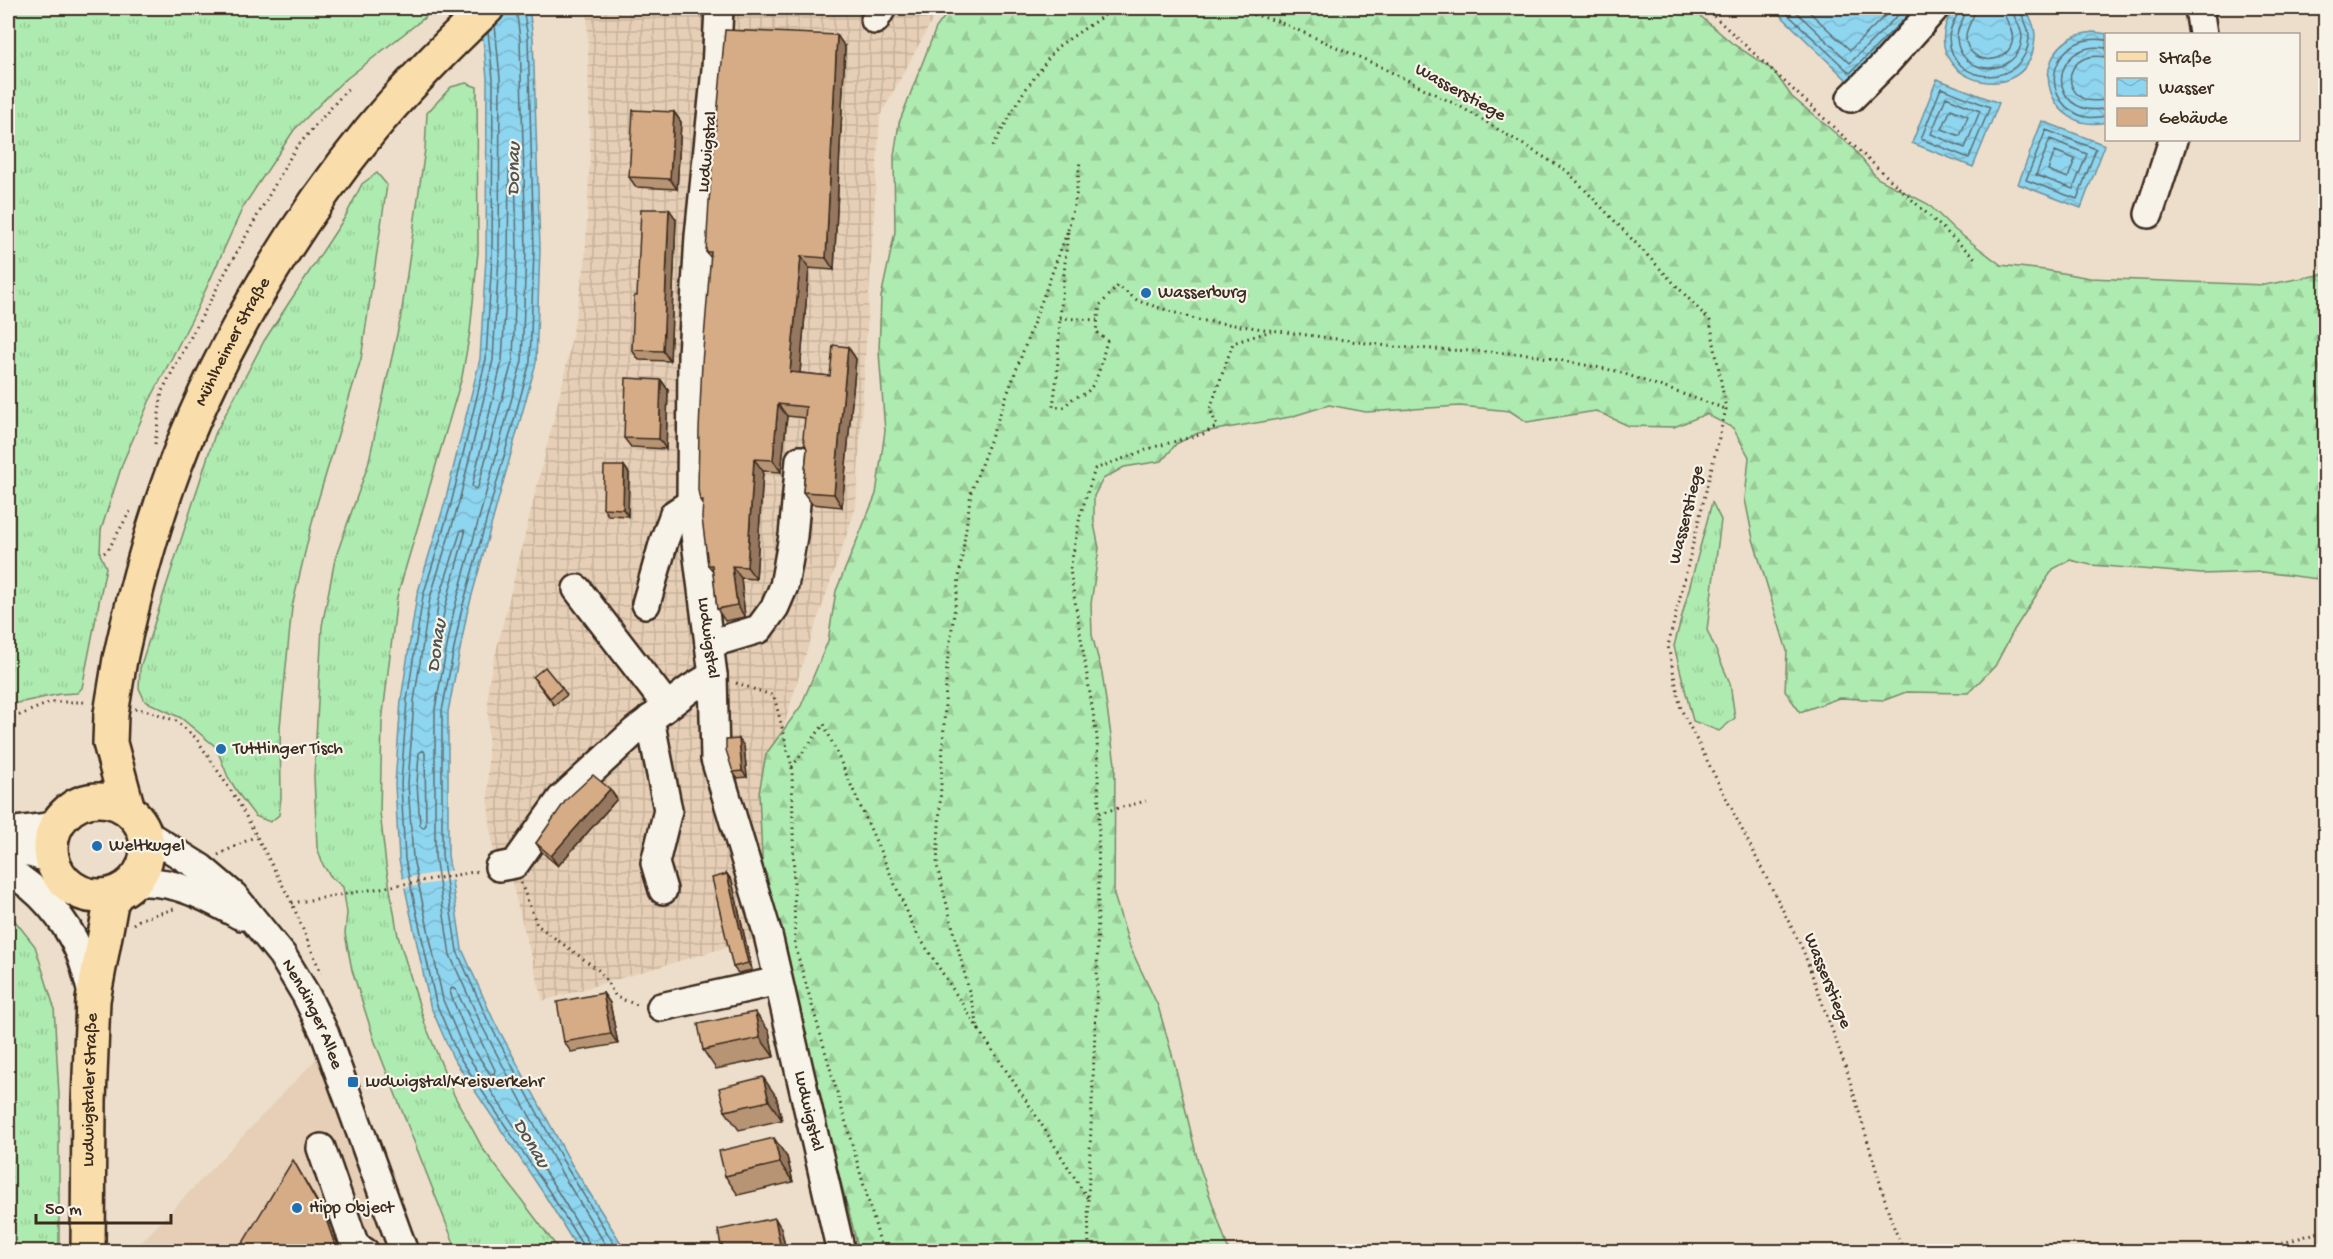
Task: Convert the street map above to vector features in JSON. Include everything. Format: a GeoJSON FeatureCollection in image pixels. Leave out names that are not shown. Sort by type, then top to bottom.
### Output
{"type":"FeatureCollection","features":[{"type":"Feature","properties":{"kind":"main road","name":"Mühlheimer Straße"},"geometry":{"type":"LineString","coordinates":[[82,803],[112,717],[120,659],[132,602],[168,483],[192,424],[227,351],[272,270],[369,132],[442,50],[487,8]]}},
{"type":"Feature","properties":{"kind":"main road","name":"Mühlheimer Straße"},"geometry":{"type":"LineString","coordinates":[[112,717],[136,821]]}},
{"type":"Feature","properties":{"kind":"main road"},"geometry":{"type":"LineString","coordinates":[[98,800],[113,802],[136,821],[148,847],[146,860],[141,872],[125,888],[102,897],[87,895],[63,882],[51,859],[52,836],[62,816],[82,803],[98,800]]}},
{"type":"Feature","properties":{"kind":"main road","name":"Ludwigstaler Straße"},"geometry":{"type":"LineString","coordinates":[[93,1000],[109,913],[125,888]]}},
{"type":"Feature","properties":{"kind":"main road","name":"Ludwigstaler Straße"},"geometry":{"type":"LineString","coordinates":[[73,889],[81,904],[87,935],[93,1000],[89,1101],[88,1251]]}},
{"type":"Feature","properties":{"kind":"street","name":"Ludwigstal"},"geometry":{"type":"LineString","coordinates":[[719,8],[716,69],[699,236],[692,355],[691,503],[713,675],[716,759],[768,935],[841,1251]]}},
{"type":"Feature","properties":{"kind":"street"},"geometry":{"type":"LineString","coordinates":[[1851,98],[1935,8]]}},
{"type":"Feature","properties":{"kind":"street"},"geometry":{"type":"LineString","coordinates":[[2199,8],[2203,33]]}},
{"type":"Feature","properties":{"kind":"street"},"geometry":{"type":"LineString","coordinates":[[2149,214],[2173,141]]}},
{"type":"Feature","properties":{"kind":"street"},"geometry":{"type":"LineString","coordinates":[[709,644],[759,629],[775,607],[784,586],[793,536],[800,460]]}},
{"type":"Feature","properties":{"kind":"street"},"geometry":{"type":"LineString","coordinates":[[646,604],[674,514],[691,503]]}},
{"type":"Feature","properties":{"kind":"street"},"geometry":{"type":"LineString","coordinates":[[577,588],[658,713],[668,810],[655,863],[663,890]]}},
{"type":"Feature","properties":{"kind":"street"},"geometry":{"type":"LineString","coordinates":[[507,866],[561,799],[658,713],[713,675]]}},
{"type":"Feature","properties":{"kind":"street","name":"Nendinger Allee"},"geometry":{"type":"LineString","coordinates":[[136,821],[201,868],[234,896],[282,955],[306,995],[325,1034],[403,1251]]}},
{"type":"Feature","properties":{"kind":"street"},"geometry":{"type":"LineString","coordinates":[[8,832],[56,826]]}},
{"type":"Feature","properties":{"kind":"street"},"geometry":{"type":"LineString","coordinates":[[8,847],[51,859]]}},
{"type":"Feature","properties":{"kind":"street"},"geometry":{"type":"LineString","coordinates":[[8,871],[37,892],[70,934],[80,954],[93,1000]]}},
{"type":"Feature","properties":{"kind":"street","name":"Nendinger Allee"},"geometry":{"type":"LineString","coordinates":[[125,888],[148,881],[189,890],[253,922]]}},
{"type":"Feature","properties":{"kind":"street"},"geometry":{"type":"LineString","coordinates":[[661,1007],[778,981]]}},
{"type":"Feature","properties":{"kind":"street"},"geometry":{"type":"LineString","coordinates":[[321,1148],[355,1246],[364,1251]]}},
{"type":"Feature","properties":{"kind":"path"},"geometry":{"type":"LineString","coordinates":[[993,146],[1023,93],[1057,48],[1115,8]]}},
{"type":"Feature","properties":{"kind":"path","name":"Wasserstiege"},"geometry":{"type":"LineString","coordinates":[[1230,8],[1277,21],[1375,64],[1461,107],[1567,171],[1710,321],[1726,409],[1668,646],[1673,678],[1681,709],[1803,950],[1847,1071],[1891,1220],[1904,1251]]}},
{"type":"Feature","properties":{"kind":"path"},"geometry":{"type":"LineString","coordinates":[[1705,8],[1977,260]]}},
{"type":"Feature","properties":{"kind":"path"},"geometry":{"type":"LineString","coordinates":[[162,391],[295,148],[351,86]]}},
{"type":"Feature","properties":{"kind":"path"},"geometry":{"type":"LineString","coordinates":[[979,1030],[937,866],[947,664],[971,492],[1068,230],[1076,197],[1080,161]]}},
{"type":"Feature","properties":{"kind":"path"},"geometry":{"type":"LineString","coordinates":[[1068,230],[1060,318],[1058,376],[1053,407],[1065,407],[1071,398],[1086,393],[1095,382],[1107,340],[1096,332],[1100,305],[1118,286],[1138,301],[1198,320],[1395,347],[1527,354],[1616,371],[1726,409]]}},
{"type":"Feature","properties":{"kind":"path"},"geometry":{"type":"LineString","coordinates":[[1060,318],[1098,321]]}},
{"type":"Feature","properties":{"kind":"path"},"geometry":{"type":"LineString","coordinates":[[1089,1251],[1088,1199],[1097,983],[1099,813],[1096,737],[1070,570],[1080,516],[1095,469],[1154,447],[1203,434],[1216,426],[1210,409],[1233,343],[1273,331]]}},
{"type":"Feature","properties":{"kind":"path"},"geometry":{"type":"LineString","coordinates":[[104,553],[137,501]]}},
{"type":"Feature","properties":{"kind":"path"},"geometry":{"type":"LineString","coordinates":[[713,675],[774,696],[792,767],[795,946],[883,1251]]}},
{"type":"Feature","properties":{"kind":"path"},"geometry":{"type":"LineString","coordinates":[[8,720],[51,702],[112,717],[149,711],[176,721],[196,738],[239,803],[292,903],[507,866],[537,925],[601,972],[616,997],[647,1008],[661,1007]]}},
{"type":"Feature","properties":{"kind":"path"},"geometry":{"type":"LineString","coordinates":[[792,767],[824,724],[916,932],[1034,1111],[1088,1199]]}},
{"type":"Feature","properties":{"kind":"path"},"geometry":{"type":"LineString","coordinates":[[1099,813],[1146,801]]}},
{"type":"Feature","properties":{"kind":"path"},"geometry":{"type":"LineString","coordinates":[[2253,1251],[2325,1230]]}},
{"type":"Feature","properties":{"kind":"shaded area"},"geometry":{"type":"Polygon","coordinates":[[[587,8],[939,8],[880,116],[856,507],[804,659],[784,726],[768,935],[543,1001],[505,857],[494,857],[488,804],[488,684],[565,373],[585,264],[590,151],[587,8]]]}},
{"type":"Feature","properties":{"kind":"shaded area"},"geometry":{"type":"Polygon","coordinates":[[[317,1058],[388,1251],[133,1251],[317,1058]]]}},
{"type":"Feature","properties":{"kind":"green space"},"geometry":{"type":"Polygon","coordinates":[[[8,8],[433,8],[428,15],[341,83],[294,130],[243,207],[196,311],[149,402],[123,462],[101,530],[100,554],[106,567],[82,688],[77,693],[60,694],[8,705],[8,8]]]}},
{"type":"Feature","properties":{"kind":"green space"},"geometry":{"type":"Polygon","coordinates":[[[951,8],[1691,8],[1733,44],[1773,70],[1792,97],[1852,147],[1877,178],[1928,204],[1955,230],[2001,265],[2090,278],[2264,285],[2325,274],[2325,580],[2263,572],[2201,574],[2091,565],[2070,560],[2053,569],[2014,630],[1995,666],[1968,693],[1906,692],[1885,700],[1839,698],[1800,712],[1785,691],[1787,651],[1753,539],[1745,499],[1749,457],[1733,428],[1706,414],[1674,427],[1629,426],[1596,411],[1527,422],[1510,411],[1460,406],[1366,412],[1329,405],[1290,417],[1198,433],[1176,444],[1162,461],[1124,467],[1103,479],[1094,496],[1094,524],[1099,548],[1091,604],[1092,635],[1102,673],[1115,764],[1114,895],[1130,947],[1158,1006],[1175,1065],[1198,1162],[1229,1251],[859,1251],[812,1072],[785,946],[763,877],[759,793],[766,754],[801,706],[828,641],[836,591],[876,494],[885,431],[879,352],[881,297],[895,232],[894,156],[899,123],[936,28],[951,8]]]}},
{"type":"Feature","properties":{"kind":"green space"},"geometry":{"type":"Polygon","coordinates":[[[466,83],[477,87],[478,252],[470,332],[462,377],[397,597],[382,722],[380,812],[398,936],[425,1024],[454,1095],[483,1149],[560,1251],[457,1251],[375,1042],[352,970],[345,934],[347,913],[343,887],[331,877],[323,865],[317,847],[314,776],[322,626],[335,559],[368,465],[401,316],[425,149],[427,113],[451,87],[466,83]]]}},
{"type":"Feature","properties":{"kind":"green space"},"geometry":{"type":"Polygon","coordinates":[[[377,173],[387,185],[361,359],[315,510],[292,607],[280,727],[281,797],[279,815],[270,822],[255,816],[240,796],[228,777],[216,747],[181,718],[145,701],[139,688],[140,668],[215,434],[264,341],[345,217],[362,184],[377,173]]]}},
{"type":"Feature","properties":{"kind":"green space"},"geometry":{"type":"Polygon","coordinates":[[[1712,502],[1721,520],[1707,630],[1730,683],[1735,718],[1719,731],[1693,721],[1674,646],[1712,502]]]}},
{"type":"Feature","properties":{"kind":"green space"},"geometry":{"type":"Polygon","coordinates":[[[8,912],[35,946],[54,1007],[59,1095],[59,1251],[8,1251],[8,912]]]}},
{"type":"Feature","properties":{"kind":"water","name":"Donau"},"geometry":{"type":"Polygon","coordinates":[[[480,8],[529,8],[533,38],[540,249],[536,363],[467,613],[448,712],[448,855],[462,949],[493,1019],[572,1165],[626,1251],[579,1251],[544,1194],[453,1058],[430,1005],[399,860],[395,784],[401,700],[417,595],[445,502],[480,359],[486,257],[487,78],[480,8]]]}},
{"type":"Feature","properties":{"kind":"water"},"geometry":{"type":"Polygon","coordinates":[[[1773,8],[1924,8],[1850,83],[1773,8]]]}},
{"type":"Feature","properties":{"kind":"water"},"geometry":{"type":"Polygon","coordinates":[[[1954,8],[2024,8],[2035,31],[2034,46],[2025,67],[2010,78],[1992,82],[1973,78],[1956,68],[1946,53],[1944,32],[1954,8]]]}},
{"type":"Feature","properties":{"kind":"water"},"geometry":{"type":"Polygon","coordinates":[[[2093,32],[2105,34],[2105,122],[2087,123],[2071,117],[2059,107],[2051,93],[2048,77],[2051,61],[2060,47],[2075,36],[2093,32]]]}},
{"type":"Feature","properties":{"kind":"water"},"geometry":{"type":"Polygon","coordinates":[[[1937,79],[1999,103],[1973,167],[1912,143],[1937,79]]]}},
{"type":"Feature","properties":{"kind":"water"},"geometry":{"type":"Polygon","coordinates":[[[2042,121],[2105,145],[2081,208],[2018,184],[2042,121]]]}},
{"type":"Feature","properties":{"kind":"pier"},"geometry":{"type":"Polygon","coordinates":[[[453,870],[455,880],[402,888],[400,879],[453,870]]]}},
{"type":"Feature","properties":{"kind":"building"},"geometry":{"type":"Polygon","coordinates":[[[725,30],[837,35],[826,258],[801,256],[790,372],[830,376],[833,345],[848,347],[834,494],[803,492],[807,449],[803,438],[806,407],[778,404],[773,460],[754,459],[747,567],[732,566],[737,605],[717,609],[712,565],[708,565],[702,518],[703,500],[700,500],[698,490],[702,363],[711,252],[706,252],[725,30]]]}},
{"type":"Feature","properties":{"kind":"building"},"geometry":{"type":"Polygon","coordinates":[[[633,110],[674,112],[670,179],[629,177],[633,110]]]}},
{"type":"Feature","properties":{"kind":"building"},"geometry":{"type":"Polygon","coordinates":[[[641,209],[669,209],[663,351],[632,350],[641,209]]]}},
{"type":"Feature","properties":{"kind":"building"},"geometry":{"type":"Polygon","coordinates":[[[626,378],[661,380],[659,439],[624,438],[626,378]]]}},
{"type":"Feature","properties":{"kind":"building"},"geometry":{"type":"Polygon","coordinates":[[[604,466],[624,466],[623,509],[603,508],[604,466]]]}},
{"type":"Feature","properties":{"kind":"building"},"geometry":{"type":"Polygon","coordinates":[[[545,667],[562,688],[550,698],[533,677],[545,667]]]}},
{"type":"Feature","properties":{"kind":"building"},"geometry":{"type":"Polygon","coordinates":[[[739,739],[742,771],[733,772],[726,750],[726,740],[739,739]]]}},
{"type":"Feature","properties":{"kind":"building"},"geometry":{"type":"Polygon","coordinates":[[[593,775],[610,789],[551,856],[536,843],[566,800],[593,775]]]}},
{"type":"Feature","properties":{"kind":"building"},"geometry":{"type":"Polygon","coordinates":[[[727,874],[748,963],[733,967],[712,878],[727,874]]]}},
{"type":"Feature","properties":{"kind":"building"},"geometry":{"type":"Polygon","coordinates":[[[603,993],[611,1034],[564,1042],[557,1002],[603,993]]]}},
{"type":"Feature","properties":{"kind":"building"},"geometry":{"type":"Polygon","coordinates":[[[755,1012],[760,1038],[703,1050],[698,1024],[755,1012]]]}},
{"type":"Feature","properties":{"kind":"building"},"geometry":{"type":"Polygon","coordinates":[[[763,1077],[769,1101],[725,1111],[719,1088],[763,1077]]]}},
{"type":"Feature","properties":{"kind":"building"},"geometry":{"type":"Polygon","coordinates":[[[774,1138],[780,1163],[725,1176],[719,1151],[774,1138]]]}},
{"type":"Feature","properties":{"kind":"building","name":"Hipp Object"},"geometry":{"type":"Polygon","coordinates":[[[293,1160],[326,1219],[335,1245],[341,1251],[238,1251],[293,1160]]]}},
{"type":"Feature","properties":{"kind":"building"},"geometry":{"type":"Polygon","coordinates":[[[775,1218],[780,1245],[747,1251],[722,1251],[718,1230],[775,1218]]]}},
{"type":"Feature","properties":{"kind":"place","name":"Wasserburg"},"geometry":{"type":"Point","coordinates":[1146,293]}},
{"type":"Feature","properties":{"kind":"place","name":"Tuttlinger Tisch"},"geometry":{"type":"Point","coordinates":[221,749]}},
{"type":"Feature","properties":{"kind":"place","name":"Weltkugel"},"geometry":{"type":"Point","coordinates":[97,846]}},
{"type":"Feature","properties":{"kind":"place","name":"Ludwigstal/Kreisverkehr"},"geometry":{"type":"Point","coordinates":[353,1082]}},
{"type":"Feature","properties":{"kind":"place","name":"Hipp Object"},"geometry":{"type":"Point","coordinates":[297,1208]}}]}
